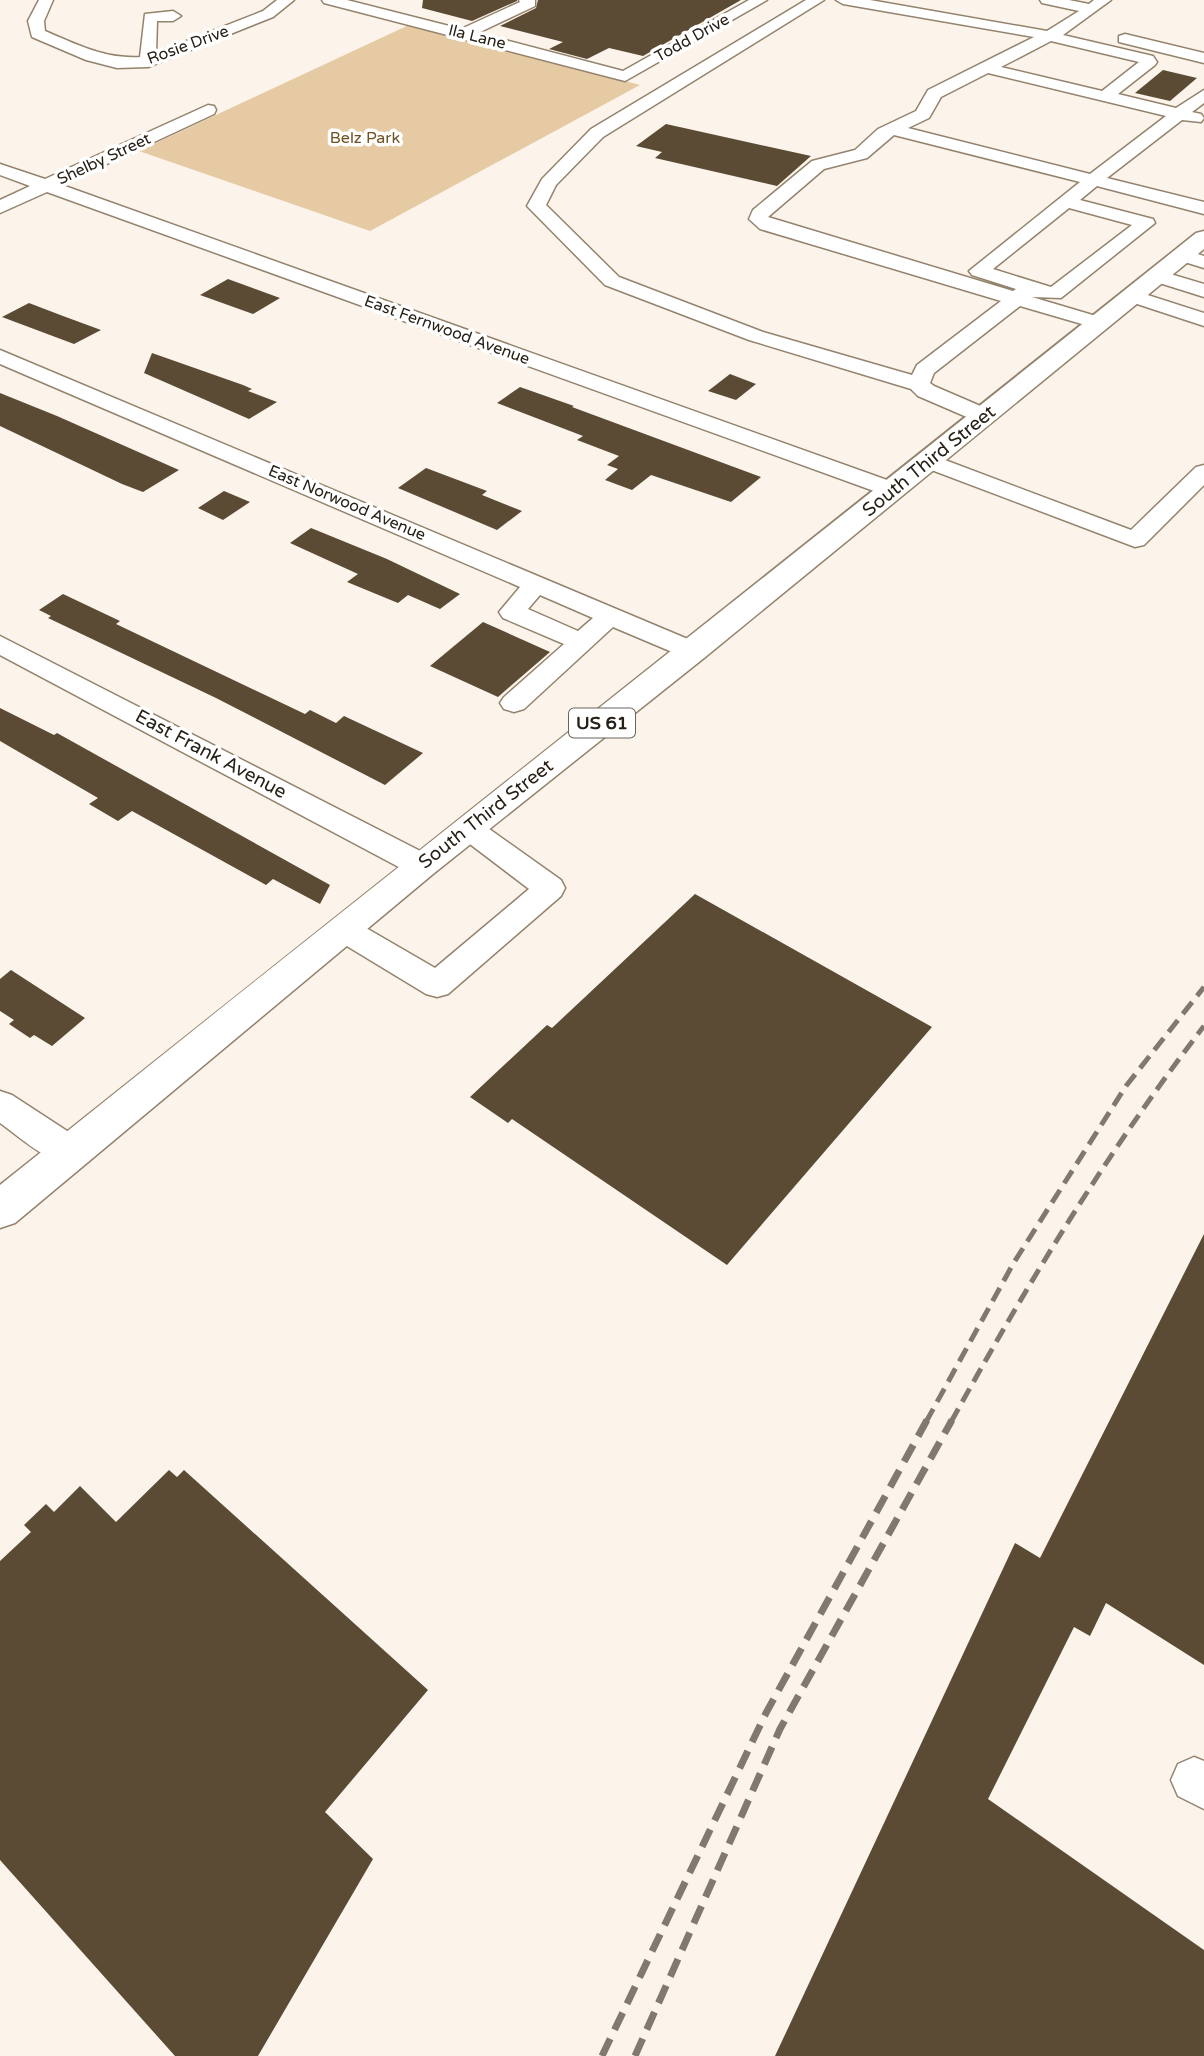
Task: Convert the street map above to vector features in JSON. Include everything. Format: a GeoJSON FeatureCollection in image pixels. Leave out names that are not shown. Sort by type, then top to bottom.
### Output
{"type":"FeatureCollection","features":[{"type":"Feature","properties":{"kind":"main road","name":"South Third Street"},"geometry":{"type":"LineString","coordinates":[[0,1209],[421,865],[693,652],[1157,276],[1197,252]]}},
{"type":"Feature","properties":{"kind":"street","name":"Rosie Drive"},"geometry":{"type":"LineString","coordinates":[[46,0],[36,21],[38,34],[50,42],[117,63],[148,62],[268,14],[287,0]]}},
{"type":"Feature","properties":{"kind":"street","name":"Ila Lane"},"geometry":{"type":"LineString","coordinates":[[329,0],[625,76]]}},
{"type":"Feature","properties":{"kind":"street"},"geometry":{"type":"LineString","coordinates":[[464,34],[530,3],[526,0]]}},
{"type":"Feature","properties":{"kind":"street","name":"Todd Drive"},"geometry":{"type":"LineString","coordinates":[[625,76],[760,0]]}},
{"type":"Feature","properties":{"kind":"street"},"geometry":{"type":"LineString","coordinates":[[817,0],[597,133],[548,183],[536,206],[612,281],[756,336],[919,384],[926,391],[984,416]]}},
{"type":"Feature","properties":{"kind":"street"},"geometry":{"type":"LineString","coordinates":[[1066,202],[1146,223],[1054,294],[1025,292],[760,222],[760,214],[818,165],[861,154],[891,129],[923,114],[933,94],[1049,37],[1104,0]]}},
{"type":"Feature","properties":{"kind":"street"},"geometry":{"type":"LineString","coordinates":[[849,1],[941,33]]}},
{"type":"Feature","properties":{"kind":"street"},"geometry":{"type":"LineString","coordinates":[[849,1],[912,9],[1049,37],[1204,75]]}},
{"type":"Feature","properties":{"kind":"street"},"geometry":{"type":"LineString","coordinates":[[981,6],[1117,21],[1202,52]]}},
{"type":"Feature","properties":{"kind":"street"},"geometry":{"type":"LineString","coordinates":[[148,62],[150,17],[173,16]]}},
{"type":"Feature","properties":{"kind":"street"},"geometry":{"type":"LineString","coordinates":[[1082,16],[1202,52]]}},
{"type":"Feature","properties":{"kind":"street"},"geometry":{"type":"LineString","coordinates":[[990,47],[1014,54]]}},
{"type":"Feature","properties":{"kind":"street"},"geometry":{"type":"LineString","coordinates":[[1105,96],[1149,62]]}},
{"type":"Feature","properties":{"kind":"street"},"geometry":{"type":"LineString","coordinates":[[987,68],[1204,120]]}},
{"type":"Feature","properties":{"kind":"street"},"geometry":{"type":"LineString","coordinates":[[1099,323],[979,271],[1204,95]]}},
{"type":"Feature","properties":{"kind":"street","name":"Shelby Street"},"geometry":{"type":"LineString","coordinates":[[0,207],[208,110]]}},
{"type":"Feature","properties":{"kind":"street"},"geometry":{"type":"LineString","coordinates":[[891,129],[1204,208]]}},
{"type":"Feature","properties":{"kind":"street"},"geometry":{"type":"LineString","coordinates":[[1113,165],[1137,171]]}},
{"type":"Feature","properties":{"kind":"street","name":"East Fernwood Avenue"},"geometry":{"type":"LineString","coordinates":[[0,169],[893,490]]}},
{"type":"Feature","properties":{"kind":"street"},"geometry":{"type":"LineString","coordinates":[[1157,276],[1204,291]]}},
{"type":"Feature","properties":{"kind":"street"},"geometry":{"type":"LineString","coordinates":[[919,384],[925,370],[1025,292]]}},
{"type":"Feature","properties":{"kind":"street"},"geometry":{"type":"LineString","coordinates":[[1132,296],[1204,320]]}},
{"type":"Feature","properties":{"kind":"street","name":"East Norwood Avenue"},"geometry":{"type":"LineString","coordinates":[[0,356],[693,652]]}},
{"type":"Feature","properties":{"kind":"street"},"geometry":{"type":"LineString","coordinates":[[929,461],[1135,540],[1204,472]]}},
{"type":"Feature","properties":{"kind":"street"},"geometry":{"type":"LineString","coordinates":[[536,584],[512,611],[582,642]]}},
{"type":"Feature","properties":{"kind":"street"},"geometry":{"type":"LineString","coordinates":[[514,703],[610,616]]}},
{"type":"Feature","properties":{"kind":"street","name":"East Frank Avenue"},"geometry":{"type":"LineString","coordinates":[[0,644],[421,865]]}},
{"type":"Feature","properties":{"kind":"street"},"geometry":{"type":"LineString","coordinates":[[343,929],[437,985],[550,888],[468,828]]}},
{"type":"Feature","properties":{"kind":"street"},"geometry":{"type":"LineString","coordinates":[[0,1105],[71,1152]]}},
{"type":"Feature","properties":{"kind":"lane"},"geometry":{"type":"LineString","coordinates":[[1047,0],[1082,16]]}},
{"type":"Feature","properties":{"kind":"green space","name":"Belz Park"},"geometry":{"type":"Polygon","coordinates":[[[411,24],[640,85],[370,231],[139,151],[411,24]]]}},
{"type":"Feature","properties":{"kind":"building"},"geometry":{"type":"Polygon","coordinates":[[[423,0],[517,1],[472,21],[422,8],[423,0]]]}},
{"type":"Feature","properties":{"kind":"building"},"geometry":{"type":"Polygon","coordinates":[[[538,0],[741,0],[643,56],[609,48],[587,59],[549,49],[563,42],[500,26],[536,8],[538,0]]]}},
{"type":"Feature","properties":{"kind":"building"},"geometry":{"type":"Polygon","coordinates":[[[1163,70],[1197,78],[1170,101],[1135,93],[1163,70]]]}},
{"type":"Feature","properties":{"kind":"building"},"geometry":{"type":"Polygon","coordinates":[[[666,124],[811,156],[777,186],[655,158],[662,152],[636,146],[666,124]]]}},
{"type":"Feature","properties":{"kind":"building"},"geometry":{"type":"Polygon","coordinates":[[[228,279],[280,298],[253,314],[200,295],[228,279]]]}},
{"type":"Feature","properties":{"kind":"building"},"geometry":{"type":"Polygon","coordinates":[[[29,303],[101,330],[74,344],[2,317],[29,303]]]}},
{"type":"Feature","properties":{"kind":"building"},"geometry":{"type":"Polygon","coordinates":[[[152,353],[243,385],[252,389],[248,391],[277,402],[249,419],[144,373],[152,353]]]}},
{"type":"Feature","properties":{"kind":"building"},"geometry":{"type":"Polygon","coordinates":[[[730,374],[756,384],[736,400],[708,391],[730,374]]]}},
{"type":"Feature","properties":{"kind":"building"},"geometry":{"type":"Polygon","coordinates":[[[520,387],[761,477],[731,502],[651,475],[632,490],[605,480],[618,469],[607,465],[619,456],[577,440],[583,436],[497,403],[520,387]]]}},
{"type":"Feature","properties":{"kind":"building"},"geometry":{"type":"Polygon","coordinates":[[[0,393],[179,470],[143,492],[122,484],[0,426],[0,393]]]}},
{"type":"Feature","properties":{"kind":"building"},"geometry":{"type":"Polygon","coordinates":[[[426,468],[487,491],[482,495],[522,511],[497,530],[398,488],[426,468]]]}},
{"type":"Feature","properties":{"kind":"building"},"geometry":{"type":"Polygon","coordinates":[[[224,491],[250,502],[223,520],[198,508],[224,491]]]}},
{"type":"Feature","properties":{"kind":"building"},"geometry":{"type":"Polygon","coordinates":[[[311,528],[387,559],[460,594],[440,609],[408,595],[398,603],[347,582],[358,574],[290,543],[311,528]]]}},
{"type":"Feature","properties":{"kind":"building"},"geometry":{"type":"Polygon","coordinates":[[[63,594],[120,621],[116,624],[305,714],[310,710],[336,723],[344,716],[423,753],[385,785],[216,698],[48,618],[51,616],[39,610],[63,594]]]}},
{"type":"Feature","properties":{"kind":"building"},"geometry":{"type":"Polygon","coordinates":[[[483,622],[550,652],[498,697],[430,666],[483,622]]]}},
{"type":"Feature","properties":{"kind":"building"},"geometry":{"type":"Polygon","coordinates":[[[0,708],[54,735],[57,733],[330,885],[320,904],[273,879],[266,885],[132,811],[118,821],[89,804],[98,798],[0,741],[0,708]]]}},
{"type":"Feature","properties":{"kind":"building"},"geometry":{"type":"Polygon","coordinates":[[[695,894],[932,1027],[727,1265],[512,1119],[508,1123],[470,1097],[547,1025],[552,1028],[695,894]]]}},
{"type":"Feature","properties":{"kind":"building"},"geometry":{"type":"Polygon","coordinates":[[[11,970],[85,1018],[52,1046],[34,1035],[30,1038],[9,1024],[14,1020],[0,1011],[0,979],[11,970]]]}},
{"type":"Feature","properties":{"kind":"building"},"geometry":{"type":"Polygon","coordinates":[[[1204,1234],[1204,1665],[1106,1603],[1090,1636],[1074,1627],[988,1799],[1204,1950],[1204,2056],[775,2056],[1015,1543],[1040,1558],[1204,1234]]]}},
{"type":"Feature","properties":{"kind":"building"},"geometry":{"type":"Polygon","coordinates":[[[169,1470],[177,1477],[184,1470],[428,1690],[325,1812],[373,1859],[258,2056],[175,2056],[0,1860],[0,1561],[31,1532],[24,1525],[46,1504],[54,1512],[80,1486],[116,1522],[169,1470]]]}},
{"type":"Feature","properties":{"kind":"railway"},"geometry":{"type":"LineString","coordinates":[[926,1422],[1013,1264],[1126,1086],[1204,987]]}},
{"type":"Feature","properties":{"kind":"railway"},"geometry":{"type":"LineString","coordinates":[[951,1422],[1070,1219],[1134,1121],[1204,1026]]}},
{"type":"Feature","properties":{"kind":"railway"},"geometry":{"type":"LineString","coordinates":[[602,2056],[766,1713],[927,1420]]}},
{"type":"Feature","properties":{"kind":"railway"},"geometry":{"type":"LineString","coordinates":[[635,2056],[780,1729],[952,1420]]}}]}
